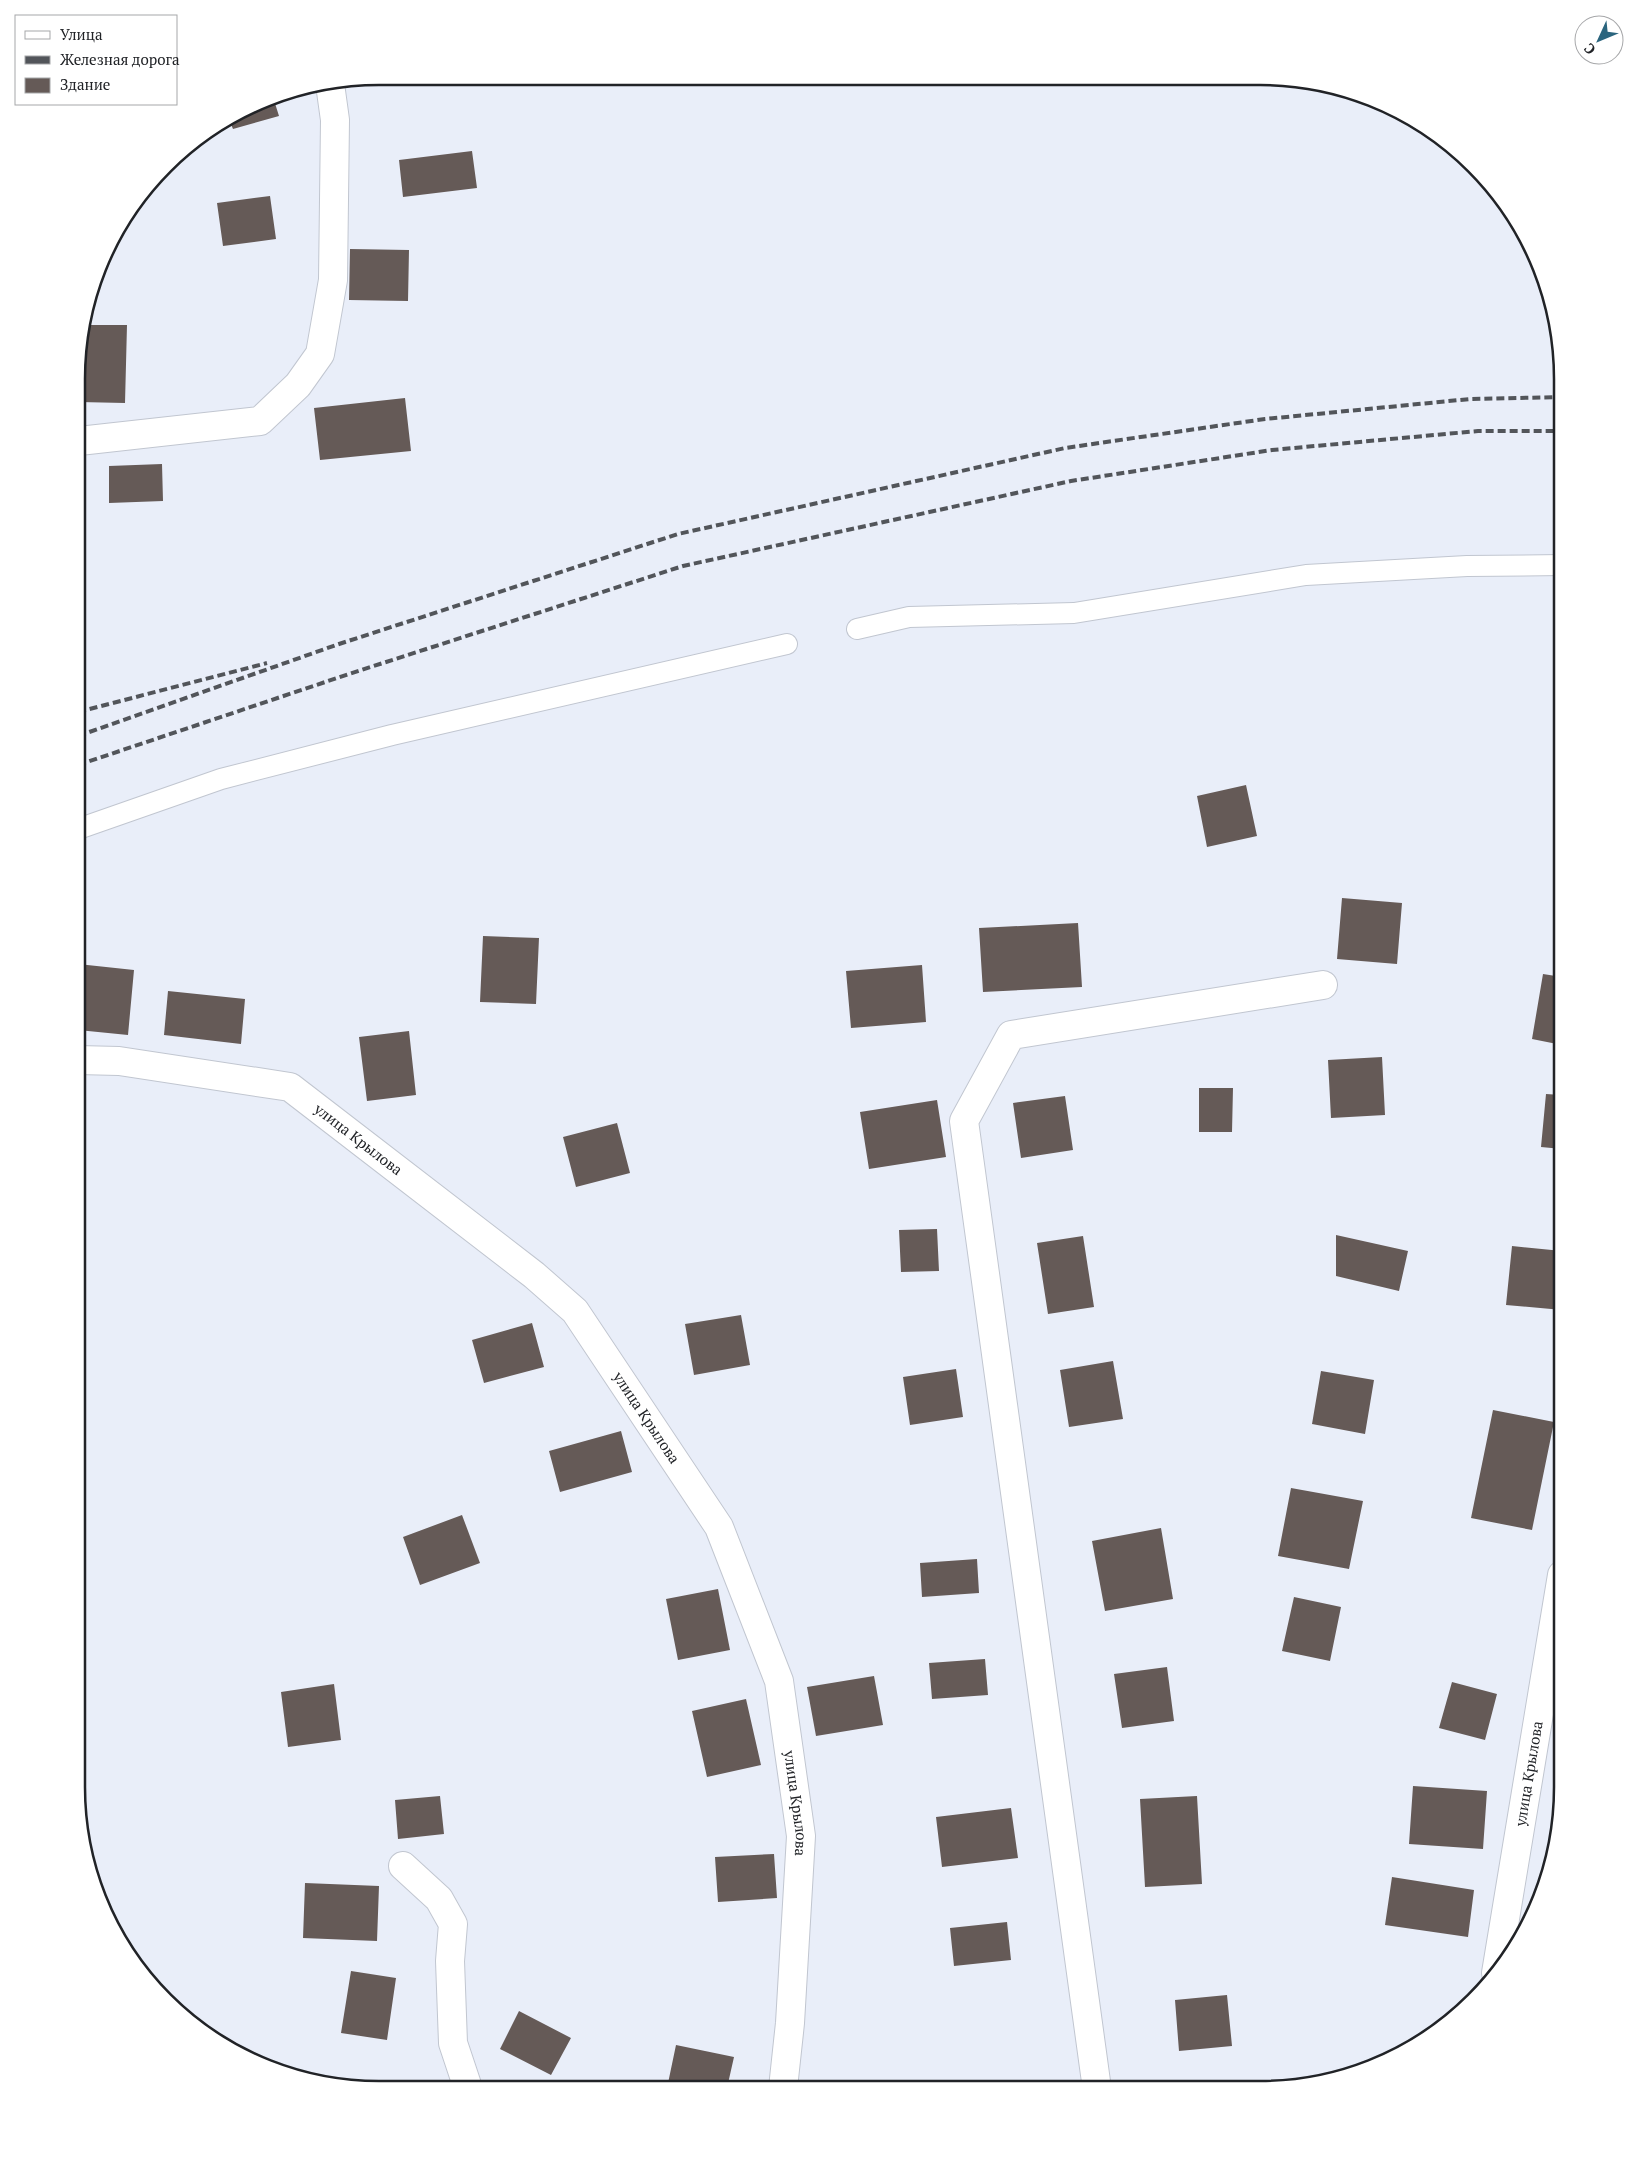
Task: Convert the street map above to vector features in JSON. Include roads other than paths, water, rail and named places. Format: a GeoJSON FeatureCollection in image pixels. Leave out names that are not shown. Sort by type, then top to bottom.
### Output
{"type":"FeatureCollection","features":[{"type":"Feature","properties":{"kind":"street"},"geometry":{"type":"LineString","coordinates":[[85,440],[260,421],[303,377],[320,354],[333,280],[335,120],[331,89]]}},
{"type":"Feature","properties":{"kind":"street"},"geometry":{"type":"LineString","coordinates":[[1096,2081],[964,1121],[1011,1035],[1323,985]]}},
{"type":"Feature","properties":{"kind":"street","name":"улица Крылова"},"geometry":{"type":"LineString","coordinates":[[85,1060],[119,1061],[290,1087],[534,1275],[575,1311],[720,1527],[779,1681],[802,1836],[790,2023],[784,2081]]}},
{"type":"Feature","properties":{"kind":"street","name":"улица Крылова"},"geometry":{"type":"LineString","coordinates":[[1499,1957],[1554,1672]]}},
{"type":"Feature","properties":{"kind":"street"},"geometry":{"type":"LineString","coordinates":[[403,1866],[439,1898],[453,1924],[450,1961],[453,2043],[466,2081]]}},
{"type":"Feature","properties":{"kind":"lane"},"geometry":{"type":"LineString","coordinates":[[857,629],[909,617],[1074,613],[1306,575],[1467,566],[1554,565]]}},
{"type":"Feature","properties":{"kind":"lane"},"geometry":{"type":"LineString","coordinates":[[85,827],[230,777],[392,735],[787,644]]}},
{"type":"Feature","properties":{"kind":"railway"},"geometry":{"type":"LineString","coordinates":[[85,734],[339,644],[678,534],[1065,448],[1265,419],[1470,399],[1554,397]]}},
{"type":"Feature","properties":{"kind":"railway"},"geometry":{"type":"LineString","coordinates":[[85,763],[349,674],[683,566],[1071,481],[1272,450],[1478,431],[1554,431]]}},
{"type":"Feature","properties":{"kind":"railway"},"geometry":{"type":"LineString","coordinates":[[85,710],[267,663]]}}]}
